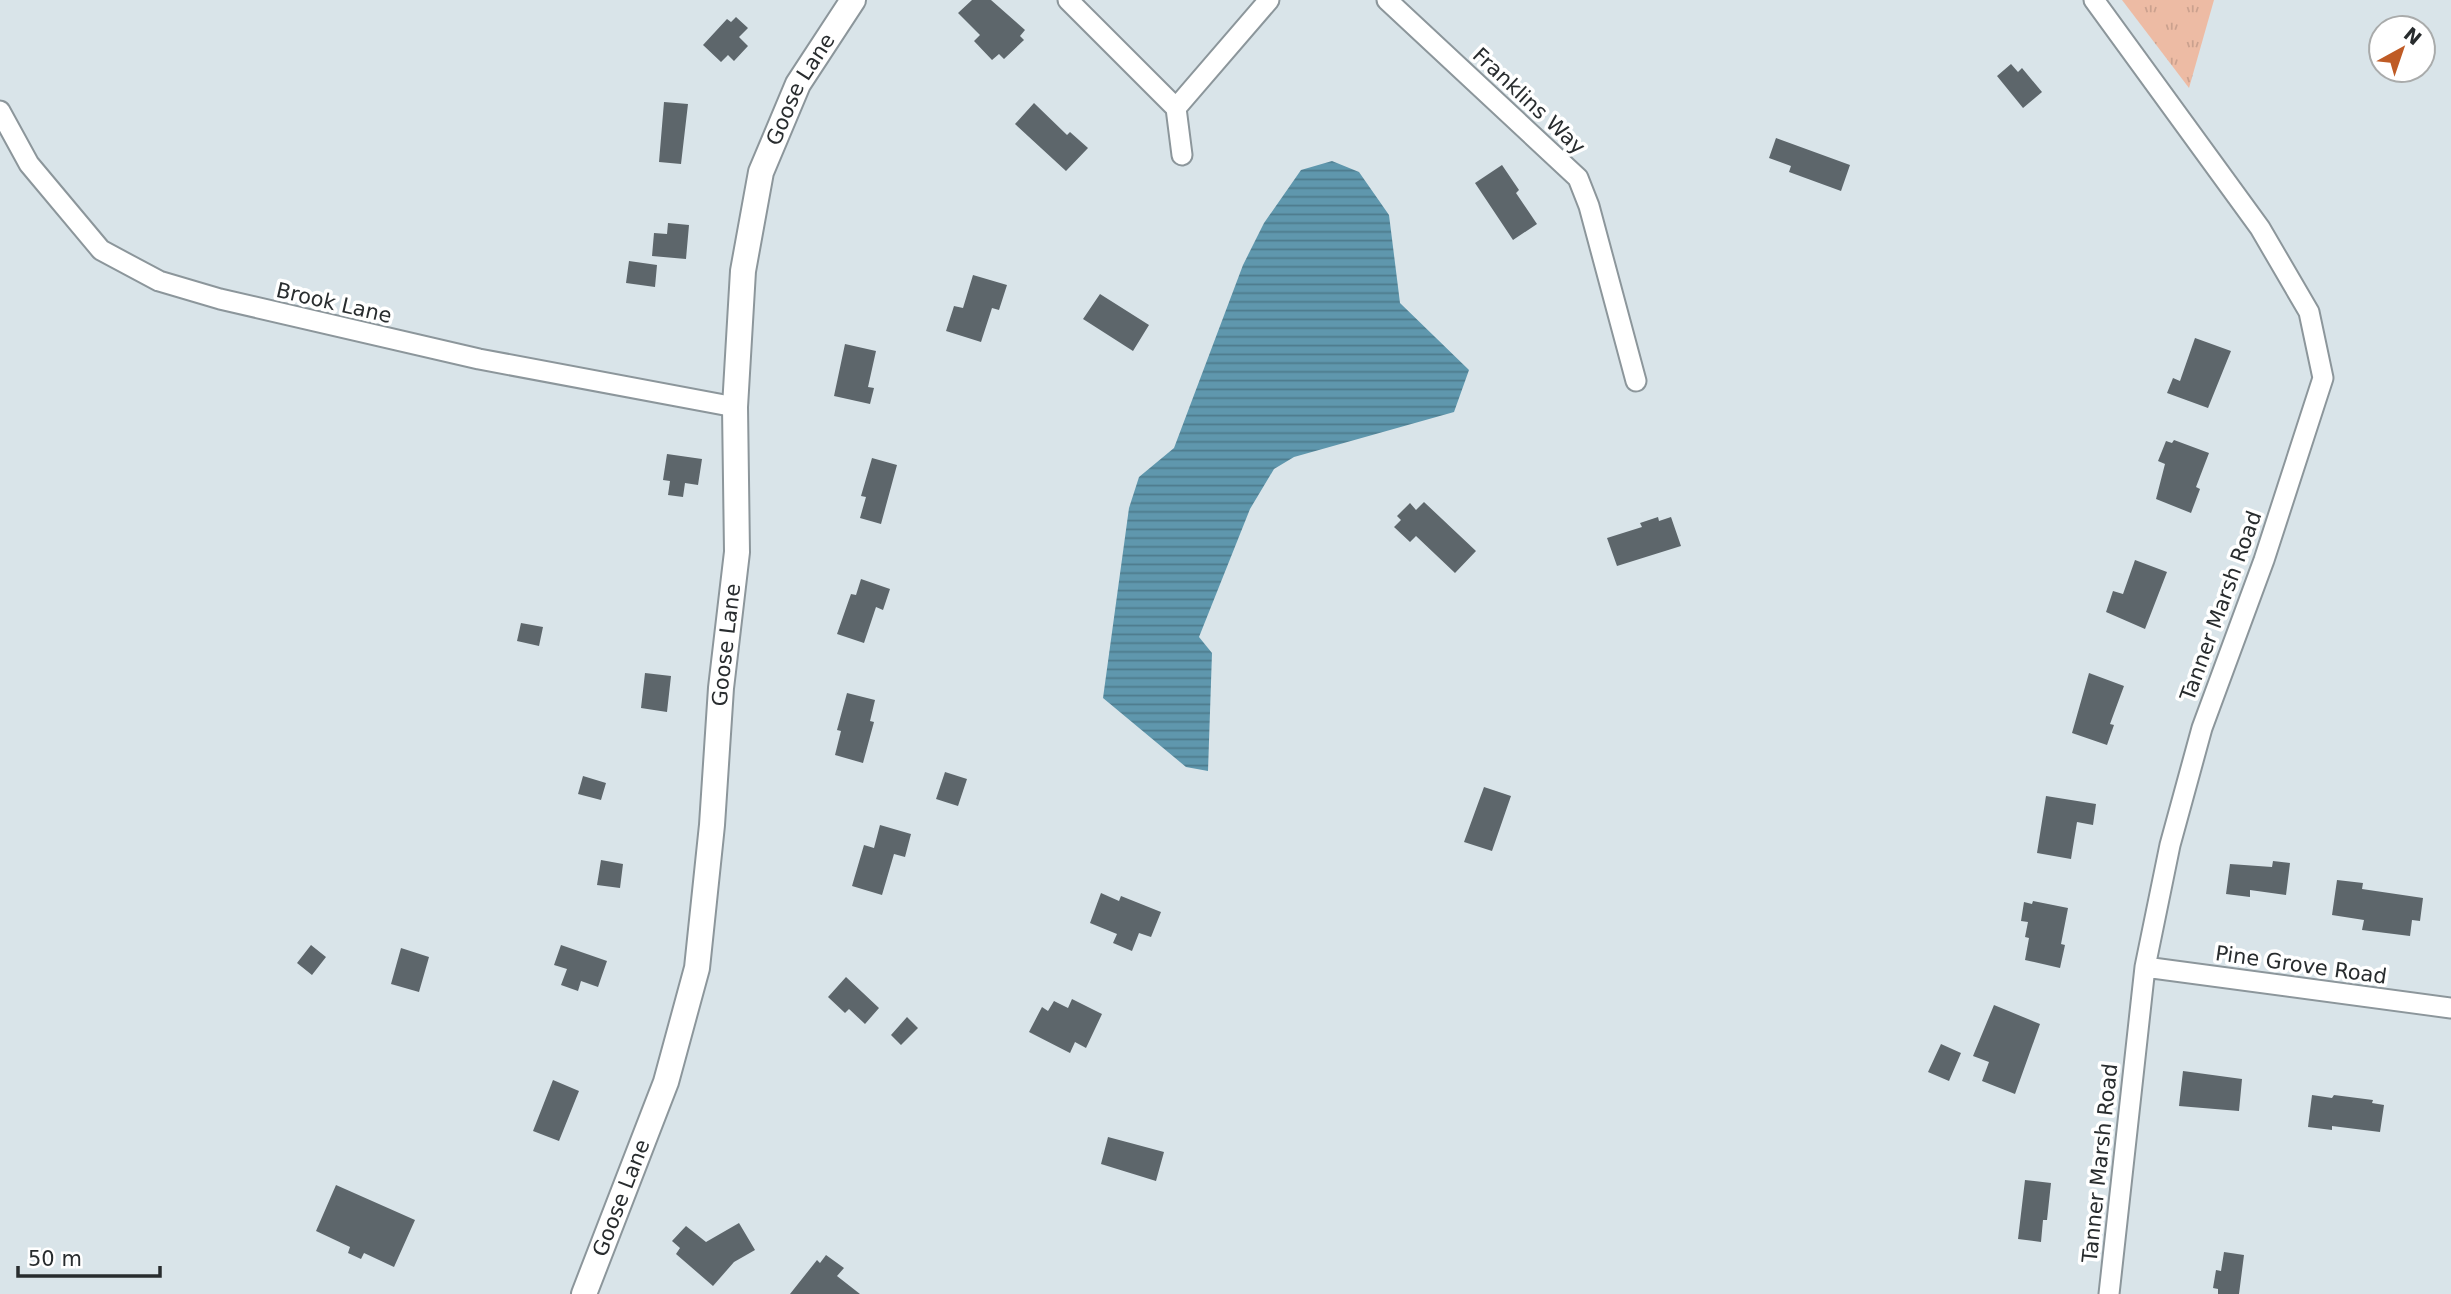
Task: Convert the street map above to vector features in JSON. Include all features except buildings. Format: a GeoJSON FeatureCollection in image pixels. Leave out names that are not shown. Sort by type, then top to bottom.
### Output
{"type":"FeatureCollection","features":[{"type":"Feature","properties":{"kind":"street","name":"Goose Lane"},"geometry":{"type":"LineString","coordinates":[[584,1294],[666,1082],[697,968],[712,825],[721,688],[737,552],[735,407],[743,271],[761,172],[798,84],[853,0]]}},
{"type":"Feature","properties":{"kind":"street"},"geometry":{"type":"LineString","coordinates":[[1068,0],[1176,108],[1182,155]]}},
{"type":"Feature","properties":{"kind":"street"},"geometry":{"type":"LineString","coordinates":[[1176,108],[1269,0]]}},
{"type":"Feature","properties":{"kind":"street","name":"Franklins Way"},"geometry":{"type":"LineString","coordinates":[[1387,0],[1577,178],[1589,206],[1636,381]]}},
{"type":"Feature","properties":{"kind":"street","name":"Tanner Marsh Road"},"geometry":{"type":"LineString","coordinates":[[2094,0],[2260,228],[2309,312],[2323,378],[2264,560],[2202,728],[2170,845],[2145,967],[2109,1294]]}},
{"type":"Feature","properties":{"kind":"street","name":"Brook Lane"},"geometry":{"type":"LineString","coordinates":[[0,111],[29,164],[101,250],[159,281],[257,308],[479,359],[735,407]]}},
{"type":"Feature","properties":{"kind":"street","name":"Pine Grove Road"},"geometry":{"type":"LineString","coordinates":[[2145,967],[2451,1008]]}},
{"type":"Feature","properties":{"kind":"green space"},"geometry":{"type":"Polygon","coordinates":[[[2122,0],[2214,0],[2189,88],[2122,0]]]}},
{"type":"Feature","properties":{"kind":"water"},"geometry":{"type":"Polygon","coordinates":[[[1332,161],[1359,172],[1389,215],[1400,303],[1469,370],[1454,412],[1294,457],[1274,469],[1250,509],[1199,637],[1212,653],[1208,771],[1186,767],[1103,698],[1129,508],[1139,477],[1174,448],[1243,265],[1264,223],[1301,170],[1332,161]]]}}]}
